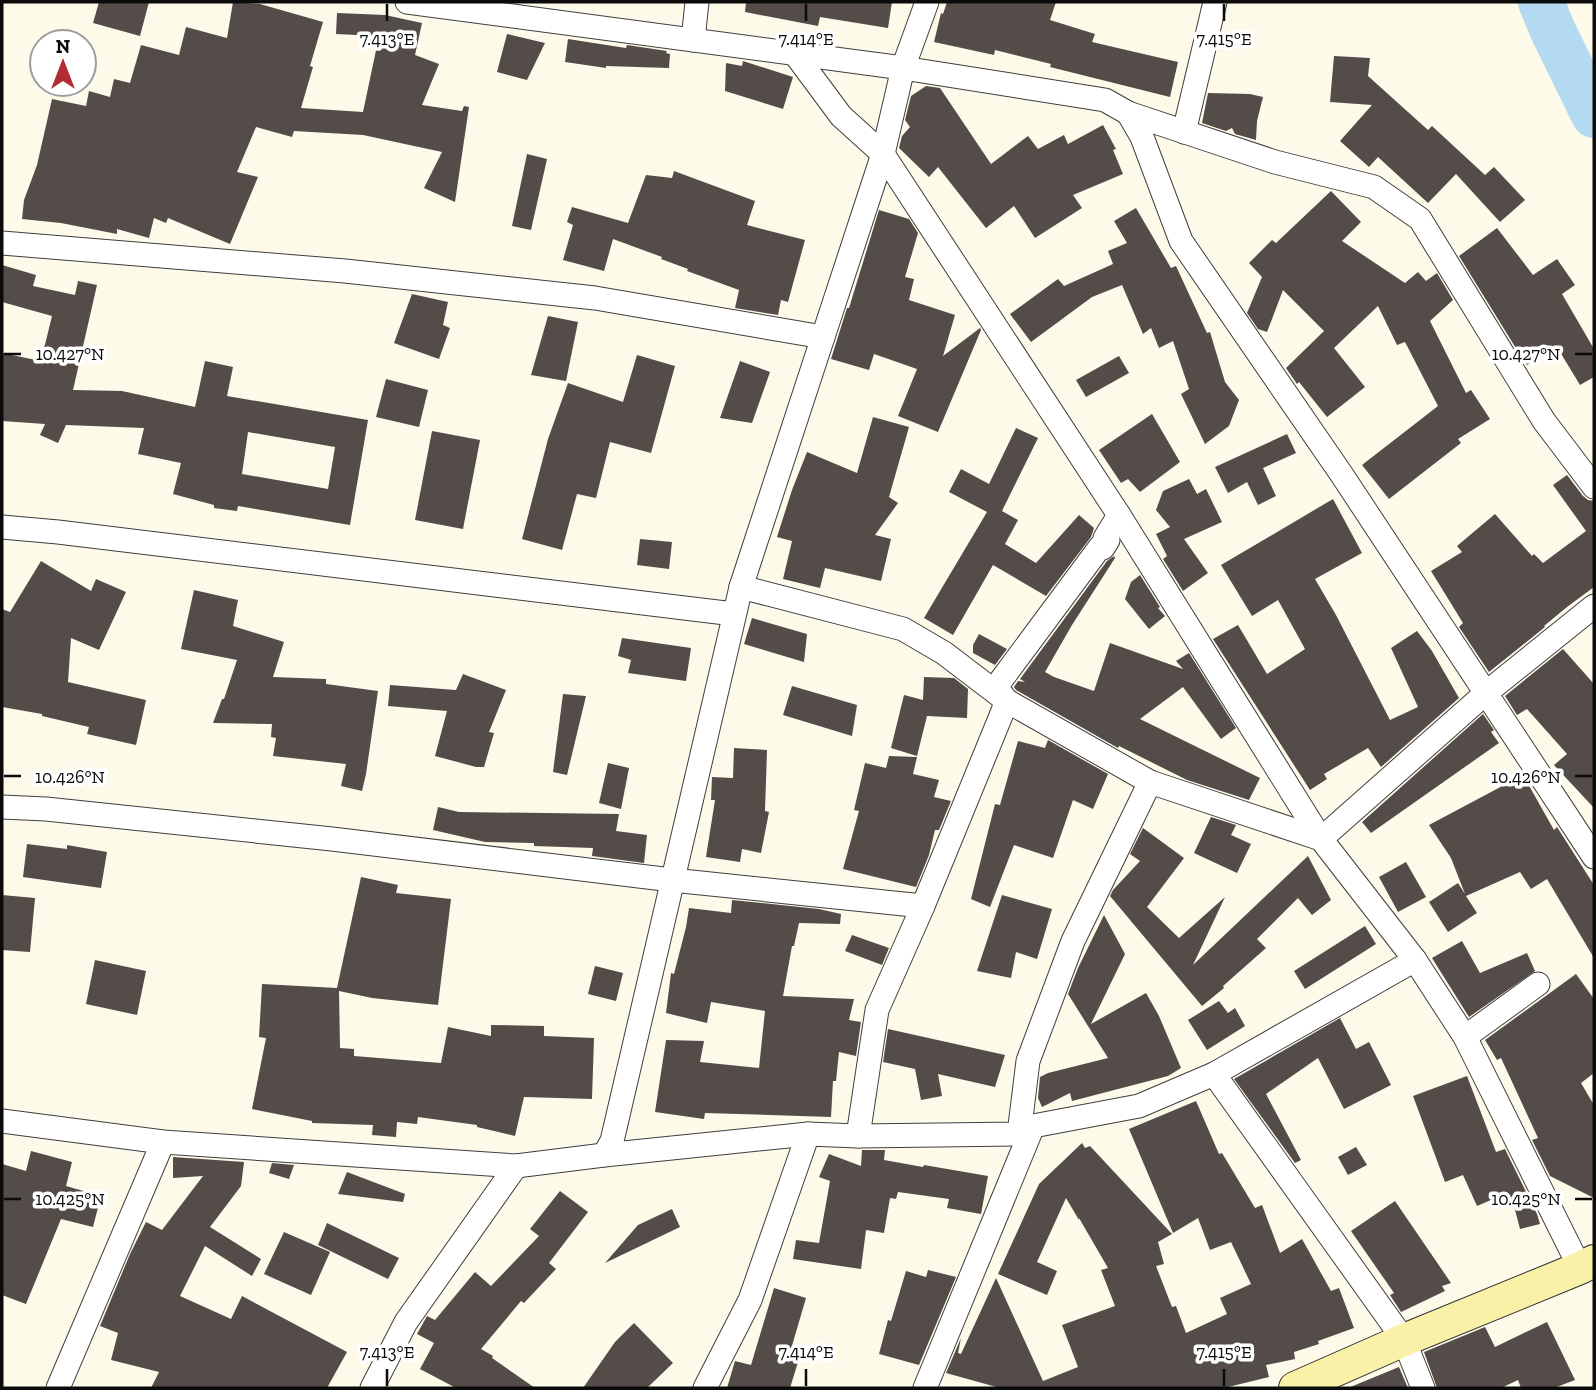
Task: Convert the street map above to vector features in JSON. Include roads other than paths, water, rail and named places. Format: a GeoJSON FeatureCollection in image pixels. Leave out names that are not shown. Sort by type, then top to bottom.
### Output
{"type":"FeatureCollection","features":[{"type":"Feature","properties":{"kind":"street"},"geometry":{"type":"LineString","coordinates":[[407,2],[903,68],[1105,100],[1128,113],[1275,162],[1374,187],[1420,219],[1544,421],[1594,487]]}},
{"type":"Feature","properties":{"kind":"street"},"geometry":{"type":"LineString","coordinates":[[694,40],[697,2]]}},
{"type":"Feature","properties":{"kind":"street"},"geometry":{"type":"LineString","coordinates":[[604,1155],[612,1141],[741,587],[883,153],[903,68],[927,2]]}},
{"type":"Feature","properties":{"kind":"street"},"geometry":{"type":"LineString","coordinates":[[1184,132],[1215,2]]}},
{"type":"Feature","properties":{"kind":"street"},"geometry":{"type":"LineString","coordinates":[[795,54],[841,116],[883,153],[1119,515],[1321,839],[1415,960],[1465,1037],[1587,1265],[1295,1388]]}},
{"type":"Feature","properties":{"kind":"street"},"geometry":{"type":"LineString","coordinates":[[1128,113],[1142,138],[1181,241],[1342,475],[1594,857]]}},
{"type":"Feature","properties":{"kind":"street"},"geometry":{"type":"LineString","coordinates":[[2,243],[345,271],[595,298],[823,337]]}},
{"type":"Feature","properties":{"kind":"street"},"geometry":{"type":"LineString","coordinates":[[1007,701],[996,687],[1100,547],[1108,540],[1105,538],[1119,515]]}},
{"type":"Feature","properties":{"kind":"street"},"geometry":{"type":"LineString","coordinates":[[2,527],[71,533],[734,614]]}},
{"type":"Feature","properties":{"kind":"street"},"geometry":{"type":"LineString","coordinates":[[741,587],[903,629],[944,653],[1007,701],[1150,782],[1321,839]]}},
{"type":"Feature","properties":{"kind":"street"},"geometry":{"type":"LineString","coordinates":[[1321,839],[1486,693],[1594,606]]}},
{"type":"Feature","properties":{"kind":"street"},"geometry":{"type":"LineString","coordinates":[[858,1136],[877,1010],[1007,701]]}},
{"type":"Feature","properties":{"kind":"street"},"geometry":{"type":"LineString","coordinates":[[925,1388],[1026,1130],[1028,1061],[1068,953],[1150,782]]}},
{"type":"Feature","properties":{"kind":"street"},"geometry":{"type":"LineString","coordinates":[[2,807],[46,809],[332,839],[672,880],[923,906]]}},
{"type":"Feature","properties":{"kind":"street"},"geometry":{"type":"LineString","coordinates":[[2,1121],[163,1142],[516,1166],[808,1134],[858,1136],[1026,1130],[1139,1107],[1214,1073],[1415,960]]}},
{"type":"Feature","properties":{"kind":"street"},"geometry":{"type":"LineString","coordinates":[[1465,1037],[1538,984]]}},
{"type":"Feature","properties":{"kind":"street"},"geometry":{"type":"LineString","coordinates":[[1214,1073],[1404,1340],[1423,1388]]}},
{"type":"Feature","properties":{"kind":"street"},"geometry":{"type":"LineString","coordinates":[[705,1388],[750,1300],[808,1134]]}},
{"type":"Feature","properties":{"kind":"street"},"geometry":{"type":"LineString","coordinates":[[58,1388],[163,1142]]}},
{"type":"Feature","properties":{"kind":"street"},"geometry":{"type":"LineString","coordinates":[[372,1388],[406,1322],[516,1166]]}},
{"type":"Feature","properties":{"kind":"waterway"},"geometry":{"type":"LineString","coordinates":[[1541,2],[1594,115]]}}]}
